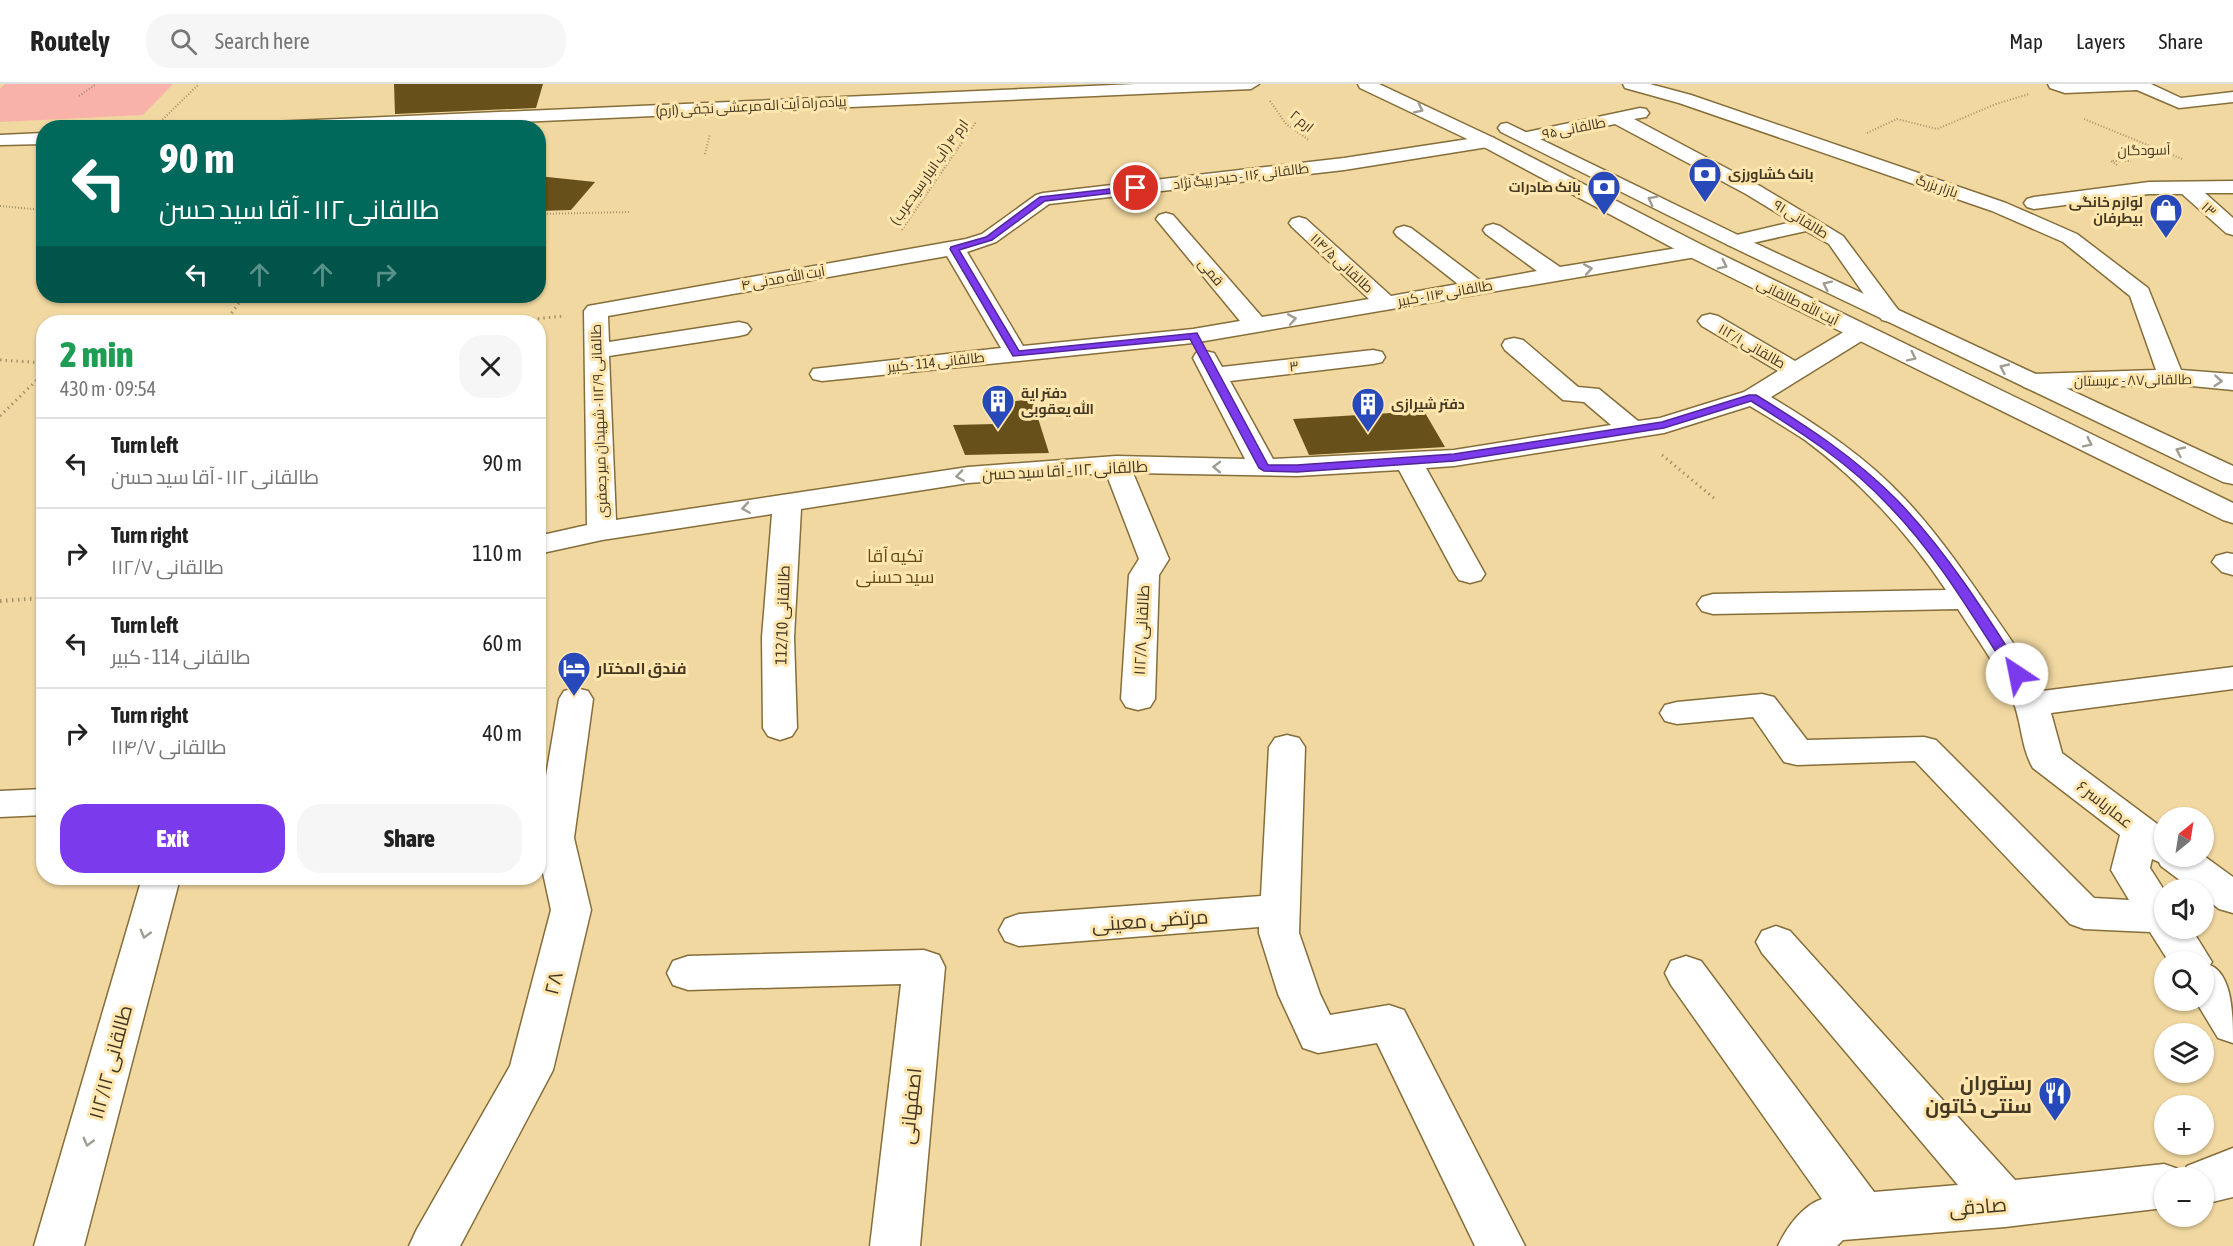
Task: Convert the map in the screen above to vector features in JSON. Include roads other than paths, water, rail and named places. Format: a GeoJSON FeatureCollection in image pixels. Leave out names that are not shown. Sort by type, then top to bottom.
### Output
{"type":"FeatureCollection","features":[{"type":"Feature","properties":{"kind":"street","name":"پیاده راه آیت اله مرعشی نجفی (ارم)"},"geometry":{"type":"LineString","coordinates":[[431,120],[1251,84]]}},
{"type":"Feature","properties":{"kind":"street","name":"آیت الله طالقانی"},"geometry":{"type":"LineString","coordinates":[[1366,84],[1488,142],[1696,251],[2233,514]]}},
{"type":"Feature","properties":{"kind":"street","name":"آیت الله طالقانی"},"geometry":{"type":"LineString","coordinates":[[1413,84],[1527,137],[1890,315],[2233,476]]}},
{"type":"Feature","properties":{"kind":"street","name":"بازار بزرگ"},"geometry":{"type":"LineString","coordinates":[[1631,84],[1685,99],[1999,207],[2070,238],[2140,293],[2171,377]]}},
{"type":"Feature","properties":{"kind":"street"},"geometry":{"type":"LineString","coordinates":[[2060,86],[2139,85],[2180,103],[2233,97]]}},
{"type":"Feature","properties":{"kind":"street","name":"طالقانی ۹۵"},"geometry":{"type":"LineString","coordinates":[[1527,137],[1620,119],[1685,99]]}},
{"type":"Feature","properties":{"kind":"street","name":"طالقانی ۹۱"},"geometry":{"type":"LineString","coordinates":[[1620,119],[1753,190],[1836,240],[1890,315]]}},
{"type":"Feature","properties":{"kind":"street"},"geometry":{"type":"LineString","coordinates":[[4,147],[21,139],[36,138]]}},
{"type":"Feature","properties":{"kind":"street","name":"طالقانی ۱۱۶ - حیدر بیگ نژاد"},"geometry":{"type":"LineString","coordinates":[[963,247],[989,238],[1043,199],[1344,164],[1488,142]]}},
{"type":"Feature","properties":{"kind":"street","name":"۱۳"},"geometry":{"type":"LineString","coordinates":[[2186,187],[2233,230]]}},
{"type":"Feature","properties":{"kind":"street"},"geometry":{"type":"LineString","coordinates":[[2034,203],[2149,188],[2233,187]]}},
{"type":"Feature","properties":{"kind":"street","name":"قمی"},"geometry":{"type":"LineString","coordinates":[[1166,219],[1256,325]]}},
{"type":"Feature","properties":{"kind":"street","name":"طالقانی ۱۱۴/۵"},"geometry":{"type":"LineString","coordinates":[[1299,223],[1386,303]]}},
{"type":"Feature","properties":{"kind":"street"},"geometry":{"type":"LineString","coordinates":[[1736,241],[1810,224]]}},
{"type":"Feature","properties":{"kind":"street"},"geometry":{"type":"LineString","coordinates":[[1493,230],[1556,275]]}},
{"type":"Feature","properties":{"kind":"street"},"geometry":{"type":"LineString","coordinates":[[1404,232],[1477,288]]}},
{"type":"Feature","properties":{"kind":"street"},"geometry":{"type":"LineString","coordinates":[[963,247],[1016,354]]}},
{"type":"Feature","properties":{"kind":"street","name":"۴ آیت الله مدنی"},"geometry":{"type":"LineString","coordinates":[[596,310],[963,247]]}},
{"type":"Feature","properties":{"kind":"street","name":"طالقانی ۱۱۴ - کبیر"},"geometry":{"type":"LineString","coordinates":[[1193,336],[1696,251]]}},
{"type":"Feature","properties":{"kind":"street","name":"طالقانی ۱۱۲/۹ - شهیدان میر جعفری"},"geometry":{"type":"LineString","coordinates":[[596,310],[602,531]]}},
{"type":"Feature","properties":{"kind":"street","name":"طالقانی ۱۱۲/۱"},"geometry":{"type":"LineString","coordinates":[[1710,321],[1795,370]]}},
{"type":"Feature","properties":{"kind":"street"},"geometry":{"type":"LineString","coordinates":[[597,351],[739,329]]}},
{"type":"Feature","properties":{"kind":"street","name":"طالقانی ۱۱۲ - آقا سید حسن"},"geometry":{"type":"LineString","coordinates":[[546,543],[602,531],[968,475],[1116,464],[1297,468],[1407,459],[1454,458],[1664,425],[1753,397],[1860,332]]}},
{"type":"Feature","properties":{"kind":"street"},"geometry":{"type":"LineString","coordinates":[[1193,336],[1264,468]]}},
{"type":"Feature","properties":{"kind":"street","name":"طالقانی 114 - کبیر"},"geometry":{"type":"LineString","coordinates":[[822,374],[1193,336]]}},
{"type":"Feature","properties":{"kind":"street"},"geometry":{"type":"LineString","coordinates":[[1514,345],[1572,395],[1590,394],[1631,429]]}},
{"type":"Feature","properties":{"kind":"street","name":"۳"},"geometry":{"type":"LineString","coordinates":[[1214,375],[1373,357]]}},
{"type":"Feature","properties":{"kind":"street","name":"طالقانی۸۷ - عربستان"},"geometry":{"type":"LineString","coordinates":[[2033,382],[2171,377],[2233,382]]}},
{"type":"Feature","properties":{"kind":"street"},"geometry":{"type":"LineString","coordinates":[[1753,397],[1813,434],[1846,459],[1894,504],[1943,562],[2017,674],[2031,704],[2233,678]]}},
{"type":"Feature","properties":{"kind":"street"},"geometry":{"type":"LineString","coordinates":[[1407,459],[1470,574]]}},
{"type":"Feature","properties":{"kind":"street","name":"طالقانی ۱۱۲/۸"},"geometry":{"type":"LineString","coordinates":[[1116,464],[1154,559],[1144,575],[1138,699]]}},
{"type":"Feature","properties":{"kind":"street","name":"طالقانی 112/10"},"geometry":{"type":"LineString","coordinates":[[780,728],[778,637],[787,502]]}},
{"type":"Feature","properties":{"kind":"street"},"geometry":{"type":"LineString","coordinates":[[1713,604],[1967,599]]}},
{"type":"Feature","properties":{"kind":"street","name":"۲۸"},"geometry":{"type":"LineString","coordinates":[[434,1246],[531,1070],[571,910],[555,838],[576,699]]}},
{"type":"Feature","properties":{"kind":"street","name":"عماریاسر ۶"},"geometry":{"type":"LineString","coordinates":[[2031,704],[2046,759],[2152,841]]}},
{"type":"Feature","properties":{"kind":"street"},"geometry":{"type":"LineString","coordinates":[[1677,713],[1762,705],[1797,753],[1924,749],[2084,913],[2154,921]]}},
{"type":"Feature","properties":{"kind":"street"},"geometry":{"type":"LineString","coordinates":[[1287,747],[1279,933],[1299,994],[1318,1035],[1389,1023],[1500,1246]]}},
{"type":"Feature","properties":{"kind":"street"},"geometry":{"type":"LineString","coordinates":[[0,804],[36,802]]}},
{"type":"Feature","properties":{"kind":"street"},"geometry":{"type":"LineString","coordinates":[[2152,841],[2130,870],[2154,906]]}},
{"type":"Feature","properties":{"kind":"street"},"geometry":{"type":"LineString","coordinates":[[2191,867],[2233,897]]}},
{"type":"Feature","properties":{"kind":"street","name":"طالقانی ۱۱۲/۱۲"},"geometry":{"type":"LineString","coordinates":[[59,1246],[159,885]]}},
{"type":"Feature","properties":{"kind":"street","name":"مرتضی معینی"},"geometry":{"type":"LineString","coordinates":[[1020,930],[1281,910]]}},
{"type":"Feature","properties":{"kind":"street"},"geometry":{"type":"LineString","coordinates":[[1776,942],[2005,1204]]}},
{"type":"Feature","properties":{"kind":"street","name":"اصفهانی"},"geometry":{"type":"LineString","coordinates":[[688,973],[924,967],[895,1246]]}},
{"type":"Feature","properties":{"kind":"street"},"geometry":{"type":"LineString","coordinates":[[1686,973],[1863,1216]]}},
{"type":"Feature","properties":{"kind":"street"},"geometry":{"type":"LineString","coordinates":[[2214,996],[2233,1025]]}},
{"type":"Feature","properties":{"kind":"street"},"geometry":{"type":"LineString","coordinates":[[2214,1181],[2220,1180],[2233,1170]]}},
{"type":"Feature","properties":{"kind":"street","name":"صادقی"},"geometry":{"type":"LineString","coordinates":[[1803,1246],[1831,1218],[2005,1204],[2154,1187]]}},
{"type":"Feature","properties":{"kind":"place","name":"بانک کشاورزی"},"geometry":{"type":"Point","coordinates":[1705,203]}},
{"type":"Feature","properties":{"kind":"place","name":"بانک صادرات"},"geometry":{"type":"Point","coordinates":[1604,216]}},
{"type":"Feature","properties":{"kind":"place","name":"لوازم خانگی بیطرفان"},"geometry":{"type":"Point","coordinates":[2166,239]}},
{"type":"Feature","properties":{"kind":"place","name":"دفتر ایة الله یعقوبی"},"geometry":{"type":"Point","coordinates":[998,430]}},
{"type":"Feature","properties":{"kind":"place","name":"دفتر شیرازی"},"geometry":{"type":"Point","coordinates":[1368,433]}},
{"type":"Feature","properties":{"kind":"place","name":"فندق المختار"},"geometry":{"type":"Point","coordinates":[574,697]}},
{"type":"Feature","properties":{"kind":"place","name":"رستوران سنتی خاتون"},"geometry":{"type":"Point","coordinates":[2055,1122]}},
{"type":"Feature","properties":{"kind":"district","name":"تکیه آقا سید حسنی"},"geometry":{"type":"Point","coordinates":[895,565]}}]}
